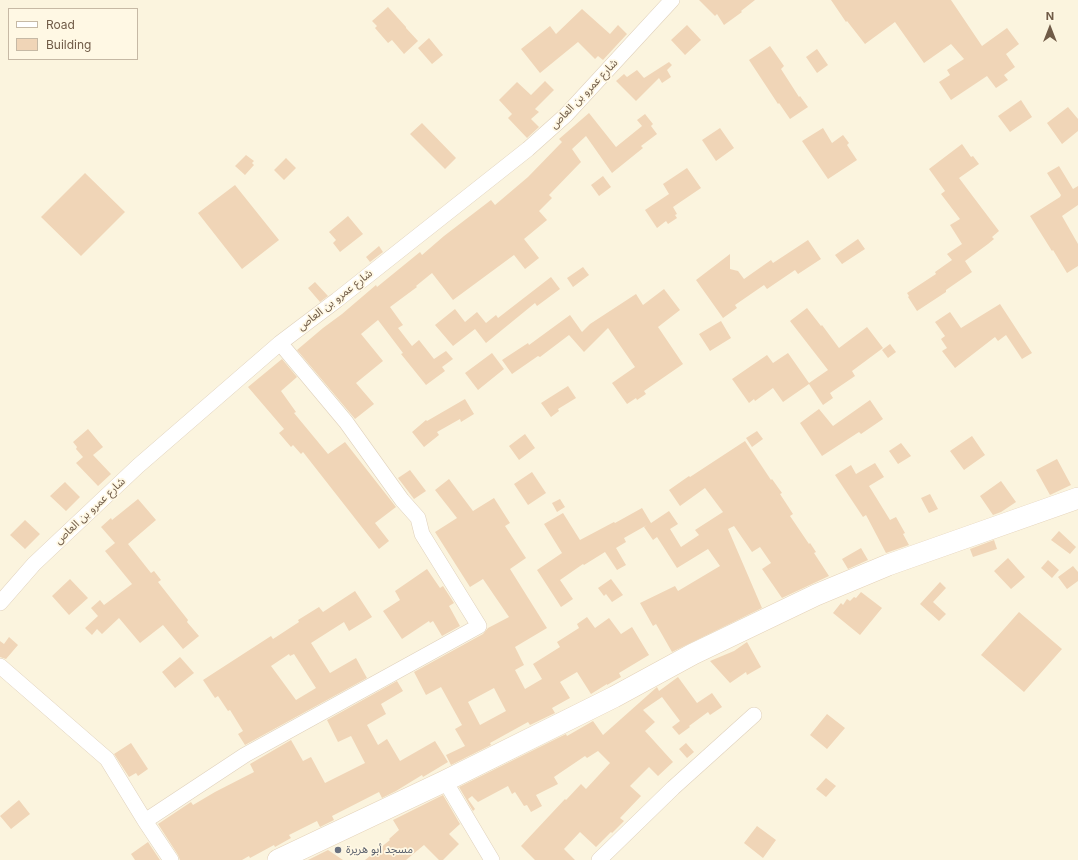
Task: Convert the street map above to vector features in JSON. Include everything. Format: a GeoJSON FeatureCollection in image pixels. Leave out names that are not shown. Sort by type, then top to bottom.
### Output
{"type":"FeatureCollection","features":[{"type":"Feature","properties":{"kind":"street","name":"شارع عمرو بن العاص"},"geometry":{"type":"LineString","coordinates":[[0,603],[34,564],[138,466],[280,343],[337,300],[534,144],[566,115],[672,0]]}},
{"type":"Feature","properties":{"kind":"street"},"geometry":{"type":"LineString","coordinates":[[145,821],[245,756],[479,626],[422,534],[418,518],[402,500],[346,422],[280,343]]}},
{"type":"Feature","properties":{"kind":"street"},"geometry":{"type":"LineString","coordinates":[[278,860],[445,781],[614,697],[693,654],[810,598],[888,565],[1078,498]]}},
{"type":"Feature","properties":{"kind":"street"},"geometry":{"type":"LineString","coordinates":[[0,666],[107,759],[171,860]]}},
{"type":"Feature","properties":{"kind":"street"},"geometry":{"type":"LineString","coordinates":[[599,860],[679,783],[754,715]]}},
{"type":"Feature","properties":{"kind":"street"},"geometry":{"type":"LineString","coordinates":[[445,781],[492,860]]}},
{"type":"Feature","properties":{"kind":"building"},"geometry":{"type":"Polygon","coordinates":[[[699,0],[755,0],[724,25],[717,14],[715,16],[699,0]]]}},
{"type":"Feature","properties":{"kind":"building"},"geometry":{"type":"Polygon","coordinates":[[[831,0],[951,0],[982,46],[1007,28],[1019,44],[1006,54],[1015,67],[1004,75],[1008,80],[996,88],[987,76],[951,100],[939,82],[950,75],[947,70],[964,59],[951,44],[924,63],[895,22],[865,44],[847,21],[846,22],[831,0]]]}},
{"type":"Feature","properties":{"kind":"building"},"geometry":{"type":"Polygon","coordinates":[[[388,7],[418,41],[404,54],[392,40],[388,43],[375,28],[377,26],[372,21],[388,7]]]}},
{"type":"Feature","properties":{"kind":"building"},"geometry":{"type":"Polygon","coordinates":[[[582,9],[610,34],[618,25],[627,34],[603,60],[598,56],[595,59],[578,42],[540,73],[521,49],[550,26],[556,34],[582,9]]]}},
{"type":"Feature","properties":{"kind":"building"},"geometry":{"type":"Polygon","coordinates":[[[687,25],[701,40],[685,55],[671,40],[687,25]]]}},
{"type":"Feature","properties":{"kind":"building"},"geometry":{"type":"Polygon","coordinates":[[[429,38],[443,55],[432,64],[418,48],[429,38]]]}},
{"type":"Feature","properties":{"kind":"building"},"geometry":{"type":"Polygon","coordinates":[[[770,46],[784,66],[781,69],[799,97],[800,96],[808,107],[790,119],[779,103],[778,104],[749,60],[770,46]]]}},
{"type":"Feature","properties":{"kind":"building"},"geometry":{"type":"Polygon","coordinates":[[[817,49],[828,65],[817,73],[806,57],[817,49]]]}},
{"type":"Feature","properties":{"kind":"building"},"geometry":{"type":"Polygon","coordinates":[[[669,62],[672,65],[667,70],[671,77],[662,83],[659,78],[636,101],[616,81],[624,74],[627,77],[637,70],[644,78],[669,62]]]}},
{"type":"Feature","properties":{"kind":"building"},"geometry":{"type":"Polygon","coordinates":[[[545,81],[554,90],[535,109],[539,112],[531,119],[539,127],[527,138],[508,118],[512,114],[499,100],[517,82],[531,95],[545,81]]]}},
{"type":"Feature","properties":{"kind":"building"},"geometry":{"type":"Polygon","coordinates":[[[1021,100],[1032,117],[1010,132],[998,116],[1021,100]]]}},
{"type":"Feature","properties":{"kind":"building"},"geometry":{"type":"Polygon","coordinates":[[[1068,107],[1078,119],[1078,131],[1062,144],[1047,123],[1068,107]]]}},
{"type":"Feature","properties":{"kind":"building"},"geometry":{"type":"Polygon","coordinates":[[[589,113],[616,147],[642,126],[637,120],[645,114],[653,124],[651,126],[657,134],[641,146],[643,148],[612,173],[586,136],[572,149],[581,162],[549,195],[552,198],[539,211],[547,220],[524,239],[539,258],[525,269],[514,255],[453,300],[432,273],[416,286],[417,287],[390,307],[403,325],[398,328],[412,346],[419,340],[434,359],[446,351],[453,359],[442,367],[445,371],[426,385],[401,354],[403,353],[378,320],[361,334],[383,361],[356,383],[374,404],[355,419],[297,350],[376,285],[377,287],[420,252],[422,255],[491,200],[495,205],[528,177],[562,142],[559,139],[589,113]]]}},
{"type":"Feature","properties":{"kind":"building"},"geometry":{"type":"Polygon","coordinates":[[[422,123],[456,158],[445,169],[410,134],[422,123]]]}},
{"type":"Feature","properties":{"kind":"building"},"geometry":{"type":"Polygon","coordinates":[[[720,128],[734,148],[716,161],[702,140],[720,128]]]}},
{"type":"Feature","properties":{"kind":"building"},"geometry":{"type":"Polygon","coordinates":[[[823,128],[832,143],[843,135],[849,143],[847,145],[857,160],[828,179],[802,141],[823,128]]]}},
{"type":"Feature","properties":{"kind":"building"},"geometry":{"type":"Polygon","coordinates":[[[962,144],[971,157],[973,156],[979,164],[959,178],[999,231],[992,237],[994,239],[965,261],[972,272],[946,290],[946,292],[917,311],[907,293],[936,274],[935,272],[952,260],[947,254],[962,244],[950,225],[960,219],[941,194],[945,191],[929,169],[962,144]]]}},
{"type":"Feature","properties":{"kind":"building"},"geometry":{"type":"Polygon","coordinates":[[[246,155],[254,161],[252,163],[254,165],[245,175],[235,166],[246,155]]]}},
{"type":"Feature","properties":{"kind":"building"},"geometry":{"type":"Polygon","coordinates":[[[286,158],[296,168],[284,180],[274,170],[286,158]]]}},
{"type":"Feature","properties":{"kind":"building"},"geometry":{"type":"Polygon","coordinates":[[[1059,166],[1073,189],[1078,186],[1078,205],[1062,216],[1078,244],[1078,266],[1067,273],[1030,216],[1060,197],[1061,195],[1047,173],[1059,166]]]}},
{"type":"Feature","properties":{"kind":"building"},"geometry":{"type":"Polygon","coordinates":[[[687,168],[701,188],[673,207],[677,214],[675,215],[677,218],[668,224],[666,221],[657,228],[645,210],[669,194],[663,184],[687,168]]]}},
{"type":"Feature","properties":{"kind":"building"},"geometry":{"type":"Polygon","coordinates":[[[85,173],[125,212],[81,256],[41,217],[85,173]]]}},
{"type":"Feature","properties":{"kind":"building"},"geometry":{"type":"Polygon","coordinates":[[[603,176],[611,187],[599,196],[591,185],[603,176]]]}},
{"type":"Feature","properties":{"kind":"building"},"geometry":{"type":"Polygon","coordinates":[[[235,185],[279,240],[242,269],[198,213],[235,185]]]}},
{"type":"Feature","properties":{"kind":"building"},"geometry":{"type":"Polygon","coordinates":[[[348,216],[363,234],[340,252],[333,243],[336,240],[329,232],[348,216]]]}},
{"type":"Feature","properties":{"kind":"building"},"geometry":{"type":"Polygon","coordinates":[[[858,239],[865,249],[842,264],[835,255],[858,239]]]}},
{"type":"Feature","properties":{"kind":"building"},"geometry":{"type":"Polygon","coordinates":[[[808,240],[821,259],[798,274],[795,270],[767,289],[764,285],[735,305],[737,308],[723,318],[696,280],[730,254],[730,269],[738,271],[744,279],[771,260],[773,263],[808,240]]]}},
{"type":"Feature","properties":{"kind":"building"},"geometry":{"type":"Polygon","coordinates":[[[379,246],[383,252],[370,262],[366,257],[379,246]]]}},
{"type":"Feature","properties":{"kind":"building"},"geometry":{"type":"Polygon","coordinates":[[[583,267],[589,275],[573,287],[567,278],[583,267]]]}},
{"type":"Feature","properties":{"kind":"building"},"geometry":{"type":"Polygon","coordinates":[[[551,277],[560,289],[537,306],[535,303],[486,343],[475,329],[453,346],[435,325],[455,309],[465,322],[477,312],[486,323],[496,315],[498,318],[551,277]]]}},
{"type":"Feature","properties":{"kind":"building"},"geometry":{"type":"Polygon","coordinates":[[[315,282],[328,296],[320,302],[308,288],[315,282]]]}},
{"type":"Feature","properties":{"kind":"building"},"geometry":{"type":"Polygon","coordinates":[[[664,289],[680,310],[658,327],[683,364],[644,391],[646,394],[637,400],[636,398],[627,404],[612,383],[635,367],[608,328],[584,352],[569,335],[540,357],[538,356],[512,374],[502,360],[528,343],[529,345],[570,315],[582,332],[590,324],[636,294],[643,305],[664,289]]]}},
{"type":"Feature","properties":{"kind":"building"},"geometry":{"type":"Polygon","coordinates":[[[1000,304],[1032,353],[1022,359],[1006,335],[998,341],[995,337],[955,368],[942,351],[947,348],[941,339],[945,336],[935,322],[950,312],[961,328],[1000,304]]]}},
{"type":"Feature","properties":{"kind":"building"},"geometry":{"type":"Polygon","coordinates":[[[807,308],[839,348],[867,327],[883,348],[852,371],[855,376],[830,393],[833,398],[823,405],[809,384],[783,402],[773,388],[755,401],[754,399],[749,403],[732,379],[767,355],[773,363],[788,353],[809,383],[828,370],[790,321],[807,308]]]}},
{"type":"Feature","properties":{"kind":"building"},"geometry":{"type":"Polygon","coordinates":[[[721,321],[731,338],[710,351],[699,334],[721,321]]]}},
{"type":"Feature","properties":{"kind":"building"},"geometry":{"type":"Polygon","coordinates":[[[890,344],[896,352],[888,358],[882,350],[890,344]]]}},
{"type":"Feature","properties":{"kind":"building"},"geometry":{"type":"Polygon","coordinates":[[[492,353],[504,369],[478,390],[465,373],[492,353]]]}},
{"type":"Feature","properties":{"kind":"building"},"geometry":{"type":"Polygon","coordinates":[[[282,359],[297,377],[281,391],[296,412],[294,413],[328,454],[345,442],[396,507],[375,523],[389,541],[379,549],[303,452],[301,454],[293,445],[291,447],[279,433],[284,429],[248,387],[282,359]]]}},
{"type":"Feature","properties":{"kind":"building"},"geometry":{"type":"Polygon","coordinates":[[[568,386],[576,398],[558,409],[559,411],[551,417],[541,403],[568,386]]]}},
{"type":"Feature","properties":{"kind":"building"},"geometry":{"type":"Polygon","coordinates":[[[465,399],[474,414],[461,422],[460,419],[437,432],[439,435],[424,447],[412,432],[426,420],[427,421],[465,399]]]}},
{"type":"Feature","properties":{"kind":"building"},"geometry":{"type":"Polygon","coordinates":[[[870,400],[883,419],[861,434],[859,432],[822,456],[800,423],[819,409],[833,426],[870,400]]]}},
{"type":"Feature","properties":{"kind":"building"},"geometry":{"type":"Polygon","coordinates":[[[88,429],[103,447],[93,455],[111,474],[98,486],[76,463],[83,457],[76,449],[77,447],[73,442],[88,429]]]}},
{"type":"Feature","properties":{"kind":"building"},"geometry":{"type":"Polygon","coordinates":[[[757,431],[763,439],[752,447],[746,438],[757,431]]]}},
{"type":"Feature","properties":{"kind":"building"},"geometry":{"type":"Polygon","coordinates":[[[525,434],[535,448],[519,460],[509,446],[525,434]]]}},
{"type":"Feature","properties":{"kind":"building"},"geometry":{"type":"Polygon","coordinates":[[[972,436],[985,455],[964,470],[950,451],[972,436]]]}},
{"type":"Feature","properties":{"kind":"building"},"geometry":{"type":"Polygon","coordinates":[[[745,441],[771,480],[772,479],[782,493],[780,494],[793,514],[790,516],[816,552],[814,553],[829,576],[782,598],[762,569],[771,563],[760,547],[752,552],[734,526],[728,529],[762,608],[672,652],[656,624],[653,626],[640,603],[675,586],[678,591],[720,566],[708,549],[677,568],[657,537],[653,540],[644,527],[647,525],[624,538],[626,542],[616,548],[626,565],[617,570],[605,552],[584,565],[583,564],[560,580],[573,599],[561,607],[537,570],[562,553],[544,524],[563,513],[580,540],[642,508],[651,523],[669,511],[678,524],[670,529],[681,547],[699,535],[695,530],[723,512],[705,488],[680,506],[669,490],[745,441]]]}},
{"type":"Feature","properties":{"kind":"building"},"geometry":{"type":"Polygon","coordinates":[[[901,443],[911,456],[898,464],[889,451],[901,443]]]}},
{"type":"Feature","properties":{"kind":"building"},"geometry":{"type":"Polygon","coordinates":[[[1057,459],[1071,485],[1050,495],[1036,470],[1057,459]]]}},
{"type":"Feature","properties":{"kind":"building"},"geometry":{"type":"Polygon","coordinates":[[[875,463],[884,477],[869,486],[890,520],[896,517],[905,533],[903,534],[909,545],[886,553],[866,515],[863,517],[835,475],[851,465],[856,474],[875,463]]]}},
{"type":"Feature","properties":{"kind":"building"},"geometry":{"type":"Polygon","coordinates":[[[410,470],[426,491],[414,499],[398,478],[410,470]]]}},
{"type":"Feature","properties":{"kind":"building"},"geometry":{"type":"Polygon","coordinates":[[[532,472],[546,493],[528,505],[514,484],[532,472]]]}},
{"type":"Feature","properties":{"kind":"building"},"geometry":{"type":"Polygon","coordinates":[[[449,479],[473,511],[494,498],[510,523],[505,526],[526,558],[510,569],[547,628],[515,647],[524,665],[515,670],[525,689],[542,679],[533,664],[560,647],[557,642],[579,628],[577,624],[587,617],[595,628],[609,618],[621,634],[632,627],[649,655],[619,673],[621,677],[591,694],[577,672],[560,682],[570,698],[552,708],[555,713],[530,725],[528,722],[490,743],[491,745],[451,765],[446,755],[465,746],[455,729],[462,725],[441,687],[426,695],[414,672],[483,634],[488,628],[509,617],[483,579],[470,587],[435,532],[457,518],[435,490],[449,479]],[[494,688],[468,702],[480,725],[506,711],[494,688]]]}},
{"type":"Feature","properties":{"kind":"building"},"geometry":{"type":"Polygon","coordinates":[[[1001,481],[1016,502],[1001,512],[993,515],[980,496],[1001,481]]]}},
{"type":"Feature","properties":{"kind":"building"},"geometry":{"type":"Polygon","coordinates":[[[65,482],[80,497],[66,511],[50,496],[65,482]]]}},
{"type":"Feature","properties":{"kind":"building"},"geometry":{"type":"Polygon","coordinates":[[[930,494],[938,509],[929,513],[921,498],[930,494]]]}},
{"type":"Feature","properties":{"kind":"building"},"geometry":{"type":"Polygon","coordinates":[[[138,499],[156,520],[128,544],[151,573],[154,571],[161,580],[158,582],[199,636],[183,649],[163,625],[140,643],[119,618],[102,634],[97,629],[92,635],[85,628],[98,616],[91,608],[100,600],[104,605],[132,584],[105,551],[115,543],[101,527],[138,499]]]}},
{"type":"Feature","properties":{"kind":"building"},"geometry":{"type":"Polygon","coordinates":[[[560,499],[565,507],[557,512],[552,503],[560,499]]]}},
{"type":"Feature","properties":{"kind":"building"},"geometry":{"type":"Polygon","coordinates":[[[25,520],[40,534],[25,549],[10,535],[25,520]]]}},
{"type":"Feature","properties":{"kind":"building"},"geometry":{"type":"Polygon","coordinates":[[[1059,531],[1076,547],[1070,554],[1051,540],[1059,531]]]}},
{"type":"Feature","properties":{"kind":"building"},"geometry":{"type":"Polygon","coordinates":[[[994,540],[997,549],[973,557],[970,549],[994,540]]]}},
{"type":"Feature","properties":{"kind":"building"},"geometry":{"type":"Polygon","coordinates":[[[861,548],[868,560],[848,569],[842,559],[861,548]]]}},
{"type":"Feature","properties":{"kind":"building"},"geometry":{"type":"Polygon","coordinates":[[[1008,558],[1025,577],[1011,589],[994,571],[1008,558]]]}},
{"type":"Feature","properties":{"kind":"building"},"geometry":{"type":"Polygon","coordinates":[[[1048,560],[1059,570],[1052,578],[1041,568],[1048,560]]]}},
{"type":"Feature","properties":{"kind":"building"},"geometry":{"type":"Polygon","coordinates":[[[1073,566],[1078,572],[1078,581],[1067,589],[1058,577],[1073,566]]]}},
{"type":"Feature","properties":{"kind":"building"},"geometry":{"type":"Polygon","coordinates":[[[427,569],[440,588],[443,586],[454,603],[449,606],[460,626],[442,636],[433,621],[430,623],[429,621],[402,639],[383,611],[400,600],[395,591],[427,569]]]}},
{"type":"Feature","properties":{"kind":"building"},"geometry":{"type":"Polygon","coordinates":[[[70,579],[88,598],[69,615],[52,596],[70,579]]]}},
{"type":"Feature","properties":{"kind":"building"},"geometry":{"type":"Polygon","coordinates":[[[611,579],[623,595],[612,602],[606,594],[604,596],[598,588],[611,579]]]}},
{"type":"Feature","properties":{"kind":"building"},"geometry":{"type":"Polygon","coordinates":[[[940,582],[946,588],[933,602],[946,614],[939,621],[920,604],[940,582]]]}},
{"type":"Feature","properties":{"kind":"building"},"geometry":{"type":"Polygon","coordinates":[[[355,591],[372,617],[349,631],[344,622],[311,643],[330,673],[356,658],[367,678],[245,745],[238,734],[243,731],[230,710],[228,711],[218,696],[215,698],[203,680],[271,636],[273,639],[299,622],[298,620],[319,607],[323,612],[355,591]],[[289,654],[271,666],[296,700],[316,688],[294,654],[290,656],[289,654]]]}},
{"type":"Feature","properties":{"kind":"building"},"geometry":{"type":"Polygon","coordinates":[[[861,592],[882,608],[860,635],[833,613],[841,603],[843,605],[847,599],[850,601],[854,597],[856,598],[861,592]]]}},
{"type":"Feature","properties":{"kind":"building"},"geometry":{"type":"Polygon","coordinates":[[[1019,612],[1062,649],[1024,692],[981,655],[1019,612]]]}},
{"type":"Feature","properties":{"kind":"building"},"geometry":{"type":"Polygon","coordinates":[[[9,637],[18,645],[6,659],[0,657],[0,641],[4,644],[9,637]]]}},
{"type":"Feature","properties":{"kind":"building"},"geometry":{"type":"Polygon","coordinates":[[[747,642],[761,667],[747,675],[746,672],[730,683],[710,661],[734,651],[747,642]]]}},
{"type":"Feature","properties":{"kind":"building"},"geometry":{"type":"Polygon","coordinates":[[[180,657],[194,673],[175,688],[162,672],[180,657]]]}},
{"type":"Feature","properties":{"kind":"building"},"geometry":{"type":"Polygon","coordinates":[[[678,677],[697,703],[712,693],[722,707],[710,715],[708,712],[679,735],[672,727],[680,721],[662,697],[643,710],[655,722],[645,731],[673,762],[658,776],[649,767],[630,786],[641,796],[620,818],[624,821],[596,847],[580,832],[564,849],[575,860],[535,860],[521,846],[581,784],[586,789],[610,763],[598,751],[587,758],[585,756],[554,777],[558,784],[536,795],[542,806],[531,812],[527,805],[524,806],[515,792],[512,794],[508,786],[478,802],[472,796],[468,799],[475,809],[473,811],[459,787],[566,734],[567,736],[593,721],[603,735],[657,687],[659,691],[678,677]]]}},
{"type":"Feature","properties":{"kind":"building"},"geometry":{"type":"Polygon","coordinates":[[[397,681],[403,691],[381,704],[386,714],[367,725],[378,745],[387,739],[400,761],[435,741],[448,762],[382,798],[379,792],[332,816],[334,820],[320,827],[317,821],[289,835],[291,838],[275,847],[274,845],[250,858],[249,856],[242,860],[180,860],[158,824],[191,802],[193,805],[254,772],[250,764],[291,740],[303,761],[311,757],[325,783],[365,763],[351,736],[338,742],[327,720],[397,681]]]}},
{"type":"Feature","properties":{"kind":"building"},"geometry":{"type":"Polygon","coordinates":[[[827,714],[845,728],[827,749],[810,735],[827,714]]]}},
{"type":"Feature","properties":{"kind":"building"},"geometry":{"type":"Polygon","coordinates":[[[131,743],[148,769],[138,776],[136,773],[129,777],[114,754],[131,743]]]}},
{"type":"Feature","properties":{"kind":"building"},"geometry":{"type":"Polygon","coordinates":[[[686,743],[694,752],[687,758],[679,749],[686,743]]]}},
{"type":"Feature","properties":{"kind":"building"},"geometry":{"type":"Polygon","coordinates":[[[826,778],[836,786],[826,797],[816,789],[826,778]]]}},
{"type":"Feature","properties":{"kind":"building"},"geometry":{"type":"Polygon","coordinates":[[[443,795],[460,824],[449,834],[459,844],[443,860],[439,860],[424,845],[406,860],[365,860],[390,840],[389,839],[399,830],[393,820],[443,795]]]}},
{"type":"Feature","properties":{"kind":"building"},"geometry":{"type":"Polygon","coordinates":[[[19,800],[30,814],[11,829],[0,816],[19,800]]]}},
{"type":"Feature","properties":{"kind":"building"},"geometry":{"type":"Polygon","coordinates":[[[757,826],[776,840],[763,858],[744,843],[757,826]]]}},
{"type":"Feature","properties":{"kind":"building"},"geometry":{"type":"Polygon","coordinates":[[[148,842],[160,860],[135,860],[131,854],[148,842]]]}},
{"type":"Feature","properties":{"kind":"building"},"geometry":{"type":"Polygon","coordinates":[[[328,850],[343,860],[308,860],[328,850]]]}},
{"type":"Feature","properties":{"kind":"place","name":"مسجد أبو هريرة"},"geometry":{"type":"Point","coordinates":[338,850]}}]}
